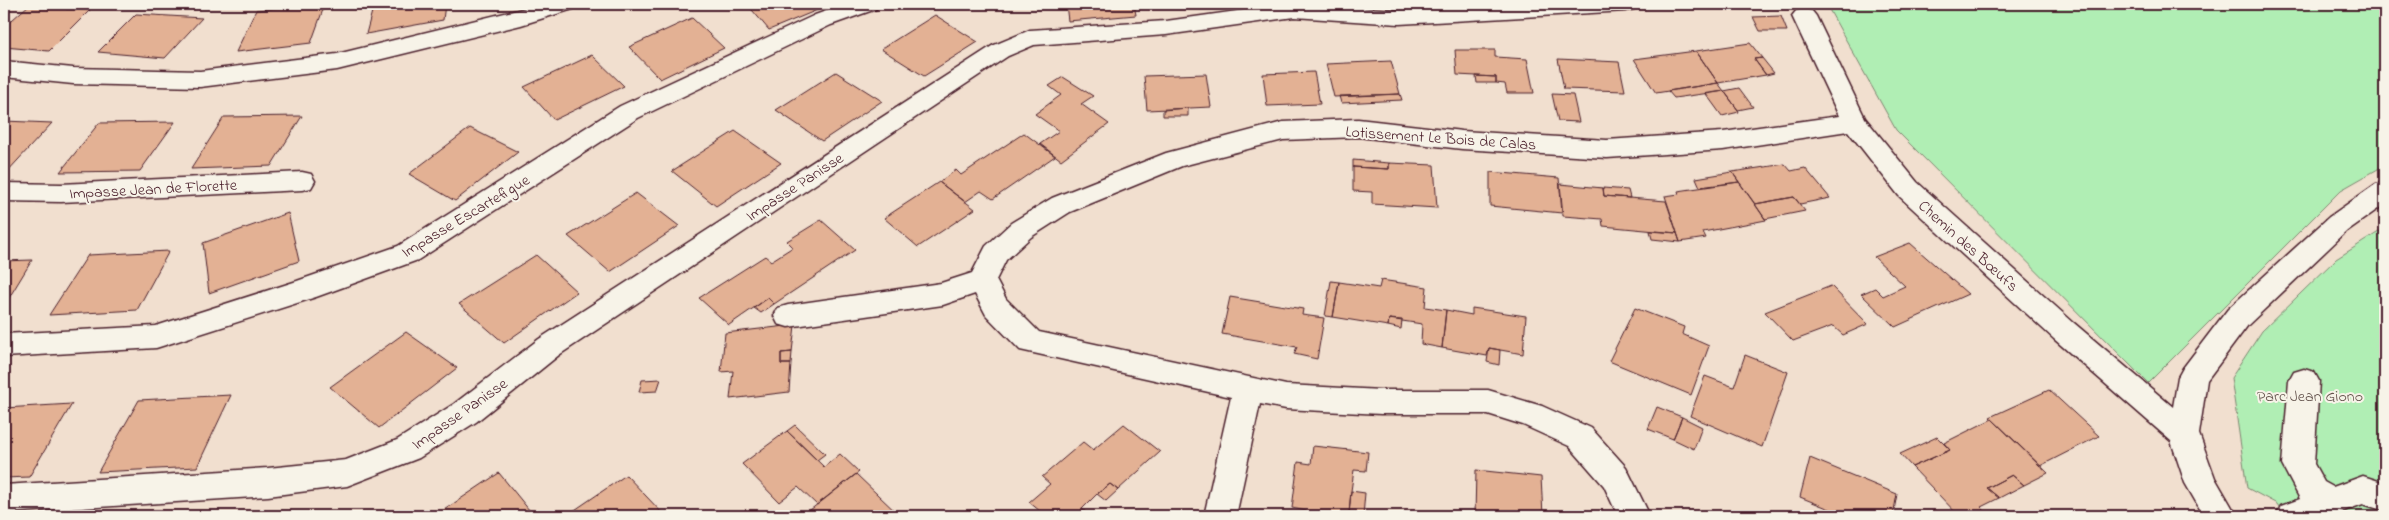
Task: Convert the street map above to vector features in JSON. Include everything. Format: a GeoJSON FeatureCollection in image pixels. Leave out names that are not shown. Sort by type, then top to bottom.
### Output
{"type":"FeatureCollection","features":[{"type":"Feature","properties":{"kind":"street"},"geometry":{"type":"LineString","coordinates":[[4,69],[73,76],[200,79],[337,62],[521,18],[565,4]]}},
{"type":"Feature","properties":{"kind":"street","name":"Impasse Escartefigue"},"geometry":{"type":"LineString","coordinates":[[4,346],[156,337],[306,289],[408,253],[629,112],[823,20],[868,4]]}},
{"type":"Feature","properties":{"kind":"street","name":"Impasse Panisse"},"geometry":{"type":"LineString","coordinates":[[4,499],[268,482],[347,473],[408,449],[465,413],[549,347],[1000,51],[1030,38],[1166,28],[1294,10],[1399,17],[1626,4]]}},
{"type":"Feature","properties":{"kind":"street","name":"Chemin des Bœufs"},"geometry":{"type":"LineString","coordinates":[[1804,16],[1854,122],[1908,189],[2064,331],[2184,434]]}},
{"type":"Feature","properties":{"kind":"street","name":"Lotissement Le Bois de Calas"},"geometry":{"type":"LineString","coordinates":[[982,280],[996,253],[1021,230],[1061,205],[1175,159],[1284,131],[1358,128],[1462,140],[1607,149],[1722,141],[1854,122]]}},
{"type":"Feature","properties":{"kind":"street","name":"Impasse Jean de Florette"},"geometry":{"type":"LineString","coordinates":[[4,192],[61,193],[302,181]]}},
{"type":"Feature","properties":{"kind":"street"},"geometry":{"type":"LineString","coordinates":[[2221,516],[2200,483],[2184,434],[2193,377],[2238,317],[2338,224],[2385,191]]}},
{"type":"Feature","properties":{"kind":"street"},"geometry":{"type":"LineString","coordinates":[[788,316],[943,294],[982,280],[996,307],[1030,342],[1286,397],[1381,402],[1488,402],[1531,416],[1580,438],[1615,477],[1634,516]]}},
{"type":"Feature","properties":{"kind":"street"},"geometry":{"type":"LineString","coordinates":[[2304,381],[2298,465],[2313,492],[2330,501]]}},
{"type":"Feature","properties":{"kind":"street"},"geometry":{"type":"LineString","coordinates":[[1220,516],[1248,388]]}},
{"type":"Feature","properties":{"kind":"street"},"geometry":{"type":"LineString","coordinates":[[2292,516],[2363,490],[2385,497]]}},
{"type":"Feature","properties":{"kind":"green space"},"geometry":{"type":"Polygon","coordinates":[[[1826,4],[2385,4],[2385,165],[2341,190],[2148,383],[1896,130],[1826,4]]]}},
{"type":"Feature","properties":{"kind":"green space","name":"Parc Jean Giono"},"geometry":{"type":"Polygon","coordinates":[[[2385,228],[2385,516],[2285,516],[2277,504],[2247,488],[2231,378],[2262,331],[2336,259],[2385,228]]]}},
{"type":"Feature","properties":{"kind":"building"},"geometry":{"type":"Polygon","coordinates":[[[30,4],[71,4],[66,9],[90,10],[49,51],[4,47],[4,27],[30,4]]]}},
{"type":"Feature","properties":{"kind":"building"},"geometry":{"type":"Polygon","coordinates":[[[325,4],[311,43],[236,52],[256,10],[325,4]]]}},
{"type":"Feature","properties":{"kind":"building"},"geometry":{"type":"Polygon","coordinates":[[[374,4],[445,4],[443,20],[366,34],[374,4]]]}},
{"type":"Feature","properties":{"kind":"building"},"geometry":{"type":"Polygon","coordinates":[[[747,4],[832,4],[769,30],[747,4]]]}},
{"type":"Feature","properties":{"kind":"building"},"geometry":{"type":"Polygon","coordinates":[[[1066,4],[1134,4],[1136,15],[1068,21],[1066,4]]]}},
{"type":"Feature","properties":{"kind":"building"},"geometry":{"type":"Polygon","coordinates":[[[136,14],[202,18],[165,58],[98,52],[136,14]]]}},
{"type":"Feature","properties":{"kind":"building"},"geometry":{"type":"Polygon","coordinates":[[[935,15],[978,42],[924,76],[881,49],[935,15]]]}},
{"type":"Feature","properties":{"kind":"building"},"geometry":{"type":"Polygon","coordinates":[[[1781,16],[1787,31],[1760,31],[1753,17],[1781,16]]]}},
{"type":"Feature","properties":{"kind":"building"},"geometry":{"type":"Polygon","coordinates":[[[692,18],[724,48],[660,79],[629,47],[692,18]]]}},
{"type":"Feature","properties":{"kind":"building"},"geometry":{"type":"Polygon","coordinates":[[[1750,43],[1762,58],[1754,59],[1766,75],[1718,83],[1696,51],[1750,43]]]}},
{"type":"Feature","properties":{"kind":"building"},"geometry":{"type":"Polygon","coordinates":[[[1455,50],[1495,50],[1495,57],[1527,59],[1534,93],[1507,93],[1505,84],[1496,83],[1496,77],[1457,75],[1455,50]]]}},
{"type":"Feature","properties":{"kind":"building"},"geometry":{"type":"Polygon","coordinates":[[[1696,51],[1718,83],[1656,93],[1634,59],[1696,51]]]}},
{"type":"Feature","properties":{"kind":"building"},"geometry":{"type":"Polygon","coordinates":[[[592,55],[624,86],[554,120],[524,87],[592,55]]]}},
{"type":"Feature","properties":{"kind":"building"},"geometry":{"type":"Polygon","coordinates":[[[1762,58],[1774,73],[1766,75],[1754,59],[1762,58]]]}},
{"type":"Feature","properties":{"kind":"building"},"geometry":{"type":"Polygon","coordinates":[[[1558,59],[1619,62],[1625,91],[1564,89],[1558,59]]]}},
{"type":"Feature","properties":{"kind":"building"},"geometry":{"type":"Polygon","coordinates":[[[1391,61],[1400,94],[1334,97],[1326,64],[1391,61]]]}},
{"type":"Feature","properties":{"kind":"building"},"geometry":{"type":"Polygon","coordinates":[[[836,72],[882,101],[822,141],[776,110],[836,72]]]}},
{"type":"Feature","properties":{"kind":"building"},"geometry":{"type":"Polygon","coordinates":[[[1314,72],[1320,104],[1267,106],[1263,74],[1314,72]]]}},
{"type":"Feature","properties":{"kind":"building"},"geometry":{"type":"Polygon","coordinates":[[[1206,74],[1211,107],[1147,110],[1144,76],[1206,74]]]}},
{"type":"Feature","properties":{"kind":"building"},"geometry":{"type":"Polygon","coordinates":[[[1476,76],[1496,77],[1496,83],[1477,83],[1476,76]]]}},
{"type":"Feature","properties":{"kind":"building"},"geometry":{"type":"Polygon","coordinates":[[[1063,77],[1093,96],[1081,104],[1109,124],[1061,160],[1040,144],[1059,131],[1035,114],[1061,95],[1049,86],[1063,77]]]}},
{"type":"Feature","properties":{"kind":"building"},"geometry":{"type":"Polygon","coordinates":[[[1718,83],[1724,91],[1674,98],[1668,91],[1718,83]]]}},
{"type":"Feature","properties":{"kind":"building"},"geometry":{"type":"Polygon","coordinates":[[[1739,88],[1753,107],[1738,110],[1724,91],[1739,88]]]}},
{"type":"Feature","properties":{"kind":"building"},"geometry":{"type":"Polygon","coordinates":[[[1724,91],[1739,112],[1722,116],[1706,94],[1724,91]]]}},
{"type":"Feature","properties":{"kind":"building"},"geometry":{"type":"Polygon","coordinates":[[[1400,94],[1402,100],[1341,103],[1339,96],[1400,94]]]}},
{"type":"Feature","properties":{"kind":"building"},"geometry":{"type":"Polygon","coordinates":[[[1552,94],[1573,95],[1579,122],[1558,121],[1552,94]]]}},
{"type":"Feature","properties":{"kind":"building"},"geometry":{"type":"Polygon","coordinates":[[[1188,108],[1188,116],[1163,116],[1163,110],[1188,108]]]}},
{"type":"Feature","properties":{"kind":"building"},"geometry":{"type":"Polygon","coordinates":[[[302,116],[271,166],[191,169],[224,117],[302,116]]]}},
{"type":"Feature","properties":{"kind":"building"},"geometry":{"type":"Polygon","coordinates":[[[4,121],[52,123],[6,173],[4,173],[4,121]]]}},
{"type":"Feature","properties":{"kind":"building"},"geometry":{"type":"Polygon","coordinates":[[[175,122],[140,171],[60,172],[99,123],[175,122]]]}},
{"type":"Feature","properties":{"kind":"building"},"geometry":{"type":"Polygon","coordinates":[[[470,128],[518,152],[455,201],[409,174],[470,128]]]}},
{"type":"Feature","properties":{"kind":"building"},"geometry":{"type":"Polygon","coordinates":[[[735,131],[781,163],[716,206],[672,171],[735,131]]]}},
{"type":"Feature","properties":{"kind":"building"},"geometry":{"type":"Polygon","coordinates":[[[1024,133],[1055,156],[993,199],[981,191],[965,202],[939,182],[956,170],[961,175],[1024,133]]]}},
{"type":"Feature","properties":{"kind":"building"},"geometry":{"type":"Polygon","coordinates":[[[1353,160],[1389,163],[1389,169],[1353,167],[1353,160]]]}},
{"type":"Feature","properties":{"kind":"building"},"geometry":{"type":"Polygon","coordinates":[[[1389,163],[1434,165],[1437,208],[1372,204],[1372,192],[1353,191],[1353,167],[1389,169],[1389,163]]]}},
{"type":"Feature","properties":{"kind":"building"},"geometry":{"type":"Polygon","coordinates":[[[1785,164],[1791,171],[1805,168],[1830,198],[1800,204],[1794,197],[1755,204],[1732,172],[1785,164]]]}},
{"type":"Feature","properties":{"kind":"building"},"geometry":{"type":"Polygon","coordinates":[[[1490,172],[1559,178],[1562,213],[1490,206],[1490,172]]]}},
{"type":"Feature","properties":{"kind":"building"},"geometry":{"type":"Polygon","coordinates":[[[1732,172],[1739,182],[1700,187],[1696,178],[1732,172]]]}},
{"type":"Feature","properties":{"kind":"building"},"geometry":{"type":"Polygon","coordinates":[[[939,182],[975,209],[918,247],[884,218],[939,182]]]}},
{"type":"Feature","properties":{"kind":"building"},"geometry":{"type":"Polygon","coordinates":[[[1739,182],[1766,220],[1703,232],[1706,238],[1680,242],[1665,196],[1679,194],[1678,191],[1739,182]]]}},
{"type":"Feature","properties":{"kind":"building"},"geometry":{"type":"Polygon","coordinates":[[[1560,184],[1603,188],[1604,196],[1666,201],[1677,233],[1603,226],[1602,219],[1563,216],[1560,184]]]}},
{"type":"Feature","properties":{"kind":"building"},"geometry":{"type":"Polygon","coordinates":[[[1603,188],[1628,190],[1630,198],[1604,196],[1603,188]]]}},
{"type":"Feature","properties":{"kind":"building"},"geometry":{"type":"Polygon","coordinates":[[[636,193],[679,226],[610,272],[568,236],[636,193]]]}},
{"type":"Feature","properties":{"kind":"building"},"geometry":{"type":"Polygon","coordinates":[[[1794,197],[1805,211],[1765,219],[1755,204],[1794,197]]]}},
{"type":"Feature","properties":{"kind":"building"},"geometry":{"type":"Polygon","coordinates":[[[288,213],[299,261],[209,293],[203,243],[288,213]]]}},
{"type":"Feature","properties":{"kind":"building"},"geometry":{"type":"Polygon","coordinates":[[[821,220],[855,250],[774,304],[768,298],[729,325],[699,298],[765,256],[771,261],[793,247],[787,241],[821,220]]]}},
{"type":"Feature","properties":{"kind":"building"},"geometry":{"type":"Polygon","coordinates":[[[1650,231],[1677,233],[1680,242],[1652,239],[1650,231]]]}},
{"type":"Feature","properties":{"kind":"building"},"geometry":{"type":"Polygon","coordinates":[[[1910,243],[1968,294],[1895,327],[1861,294],[1875,288],[1883,296],[1905,286],[1874,257],[1910,243]]]}},
{"type":"Feature","properties":{"kind":"building"},"geometry":{"type":"Polygon","coordinates":[[[169,251],[137,310],[49,315],[88,255],[169,251]]]}},
{"type":"Feature","properties":{"kind":"building"},"geometry":{"type":"Polygon","coordinates":[[[536,255],[577,292],[504,343],[459,304],[536,255]]]}},
{"type":"Feature","properties":{"kind":"building"},"geometry":{"type":"Polygon","coordinates":[[[32,260],[4,306],[4,261],[32,260]]]}},
{"type":"Feature","properties":{"kind":"building"},"geometry":{"type":"Polygon","coordinates":[[[1381,280],[1427,287],[1425,307],[1446,310],[1442,348],[1421,344],[1422,324],[1389,319],[1388,326],[1333,317],[1339,282],[1379,288],[1381,280]]]}},
{"type":"Feature","properties":{"kind":"building"},"geometry":{"type":"Polygon","coordinates":[[[1331,281],[1339,282],[1333,317],[1325,316],[1331,281]]]}},
{"type":"Feature","properties":{"kind":"building"},"geometry":{"type":"Polygon","coordinates":[[[1831,286],[1868,324],[1843,335],[1833,326],[1793,341],[1765,312],[1831,286]]]}},
{"type":"Feature","properties":{"kind":"building"},"geometry":{"type":"Polygon","coordinates":[[[1230,297],[1303,309],[1302,315],[1324,318],[1317,359],[1294,354],[1297,347],[1222,334],[1230,297]]]}},
{"type":"Feature","properties":{"kind":"building"},"geometry":{"type":"Polygon","coordinates":[[[768,298],[774,304],[761,313],[754,308],[768,298]]]}},
{"type":"Feature","properties":{"kind":"building"},"geometry":{"type":"Polygon","coordinates":[[[1472,308],[1526,316],[1523,354],[1489,348],[1487,356],[1442,348],[1446,310],[1472,315],[1472,308]]]}},
{"type":"Feature","properties":{"kind":"building"},"geometry":{"type":"Polygon","coordinates":[[[1635,308],[1684,327],[1682,334],[1709,346],[1691,395],[1609,361],[1635,308]]]}},
{"type":"Feature","properties":{"kind":"building"},"geometry":{"type":"Polygon","coordinates":[[[1389,319],[1402,320],[1401,329],[1388,326],[1389,319]]]}},
{"type":"Feature","properties":{"kind":"building"},"geometry":{"type":"Polygon","coordinates":[[[795,325],[792,352],[781,353],[781,364],[791,364],[789,392],[730,399],[733,371],[721,372],[725,333],[795,325]]]}},
{"type":"Feature","properties":{"kind":"building"},"geometry":{"type":"Polygon","coordinates":[[[406,332],[457,368],[379,428],[330,387],[406,332]]]}},
{"type":"Feature","properties":{"kind":"building"},"geometry":{"type":"Polygon","coordinates":[[[1489,348],[1500,350],[1499,365],[1487,362],[1489,348]]]}},
{"type":"Feature","properties":{"kind":"building"},"geometry":{"type":"Polygon","coordinates":[[[792,352],[791,364],[781,364],[781,353],[792,352]]]}},
{"type":"Feature","properties":{"kind":"building"},"geometry":{"type":"Polygon","coordinates":[[[1745,355],[1788,372],[1762,447],[1690,416],[1705,376],[1734,387],[1745,355]]]}},
{"type":"Feature","properties":{"kind":"building"},"geometry":{"type":"Polygon","coordinates":[[[661,379],[657,391],[639,392],[642,380],[661,379]]]}},
{"type":"Feature","properties":{"kind":"building"},"geometry":{"type":"Polygon","coordinates":[[[2049,390],[2099,436],[2040,466],[1990,417],[2049,390]]]}},
{"type":"Feature","properties":{"kind":"building"},"geometry":{"type":"Polygon","coordinates":[[[231,395],[197,467],[98,472],[139,400],[231,395]]]}},
{"type":"Feature","properties":{"kind":"building"},"geometry":{"type":"Polygon","coordinates":[[[72,404],[29,477],[4,478],[4,408],[72,404]]]}},
{"type":"Feature","properties":{"kind":"building"},"geometry":{"type":"Polygon","coordinates":[[[1657,407],[1682,417],[1673,439],[1648,429],[1657,407]]]}},
{"type":"Feature","properties":{"kind":"building"},"geometry":{"type":"Polygon","coordinates":[[[1682,417],[1702,427],[1694,449],[1673,439],[1682,417]]]}},
{"type":"Feature","properties":{"kind":"building"},"geometry":{"type":"Polygon","coordinates":[[[1992,419],[2048,473],[2024,485],[2012,475],[1987,488],[1999,498],[1981,507],[1990,516],[1959,516],[1912,467],[1950,450],[1944,443],[1992,419]]]}},
{"type":"Feature","properties":{"kind":"building"},"geometry":{"type":"Polygon","coordinates":[[[1124,424],[1160,452],[1118,490],[1110,484],[1097,494],[1082,509],[1091,516],[1046,516],[1029,502],[1050,484],[1042,477],[1083,442],[1093,450],[1124,424]]]}},
{"type":"Feature","properties":{"kind":"building"},"geometry":{"type":"Polygon","coordinates":[[[795,425],[825,454],[817,460],[787,431],[795,425]]]}},
{"type":"Feature","properties":{"kind":"building"},"geometry":{"type":"Polygon","coordinates":[[[787,431],[824,467],[840,454],[859,472],[817,505],[798,487],[779,502],[742,464],[787,431]]]}},
{"type":"Feature","properties":{"kind":"building"},"geometry":{"type":"Polygon","coordinates":[[[1937,437],[1950,450],[1912,467],[1900,454],[1937,437]]]}},
{"type":"Feature","properties":{"kind":"building"},"geometry":{"type":"Polygon","coordinates":[[[1313,446],[1368,452],[1366,471],[1354,470],[1349,514],[1363,516],[1305,516],[1306,511],[1292,508],[1298,462],[1311,464],[1313,446]]]}},
{"type":"Feature","properties":{"kind":"building"},"geometry":{"type":"Polygon","coordinates":[[[1810,458],[1897,494],[1893,516],[1847,516],[1800,497],[1810,458]]]}},
{"type":"Feature","properties":{"kind":"building"},"geometry":{"type":"Polygon","coordinates":[[[1476,470],[1541,477],[1543,516],[1475,516],[1476,470]]]}},
{"type":"Feature","properties":{"kind":"building"},"geometry":{"type":"Polygon","coordinates":[[[499,473],[534,516],[435,516],[499,473]]]}},
{"type":"Feature","properties":{"kind":"building"},"geometry":{"type":"Polygon","coordinates":[[[856,474],[900,516],[808,516],[805,514],[856,474]]]}},
{"type":"Feature","properties":{"kind":"building"},"geometry":{"type":"Polygon","coordinates":[[[626,475],[665,516],[566,516],[626,475]]]}},
{"type":"Feature","properties":{"kind":"building"},"geometry":{"type":"Polygon","coordinates":[[[2012,475],[2024,485],[1999,498],[1987,488],[2012,475]]]}},
{"type":"Feature","properties":{"kind":"building"},"geometry":{"type":"Polygon","coordinates":[[[1110,484],[1118,490],[1106,501],[1097,494],[1110,484]]]}},
{"type":"Feature","properties":{"kind":"building"},"geometry":{"type":"Polygon","coordinates":[[[1351,491],[1365,493],[1363,516],[1349,514],[1351,491]]]}}]}
